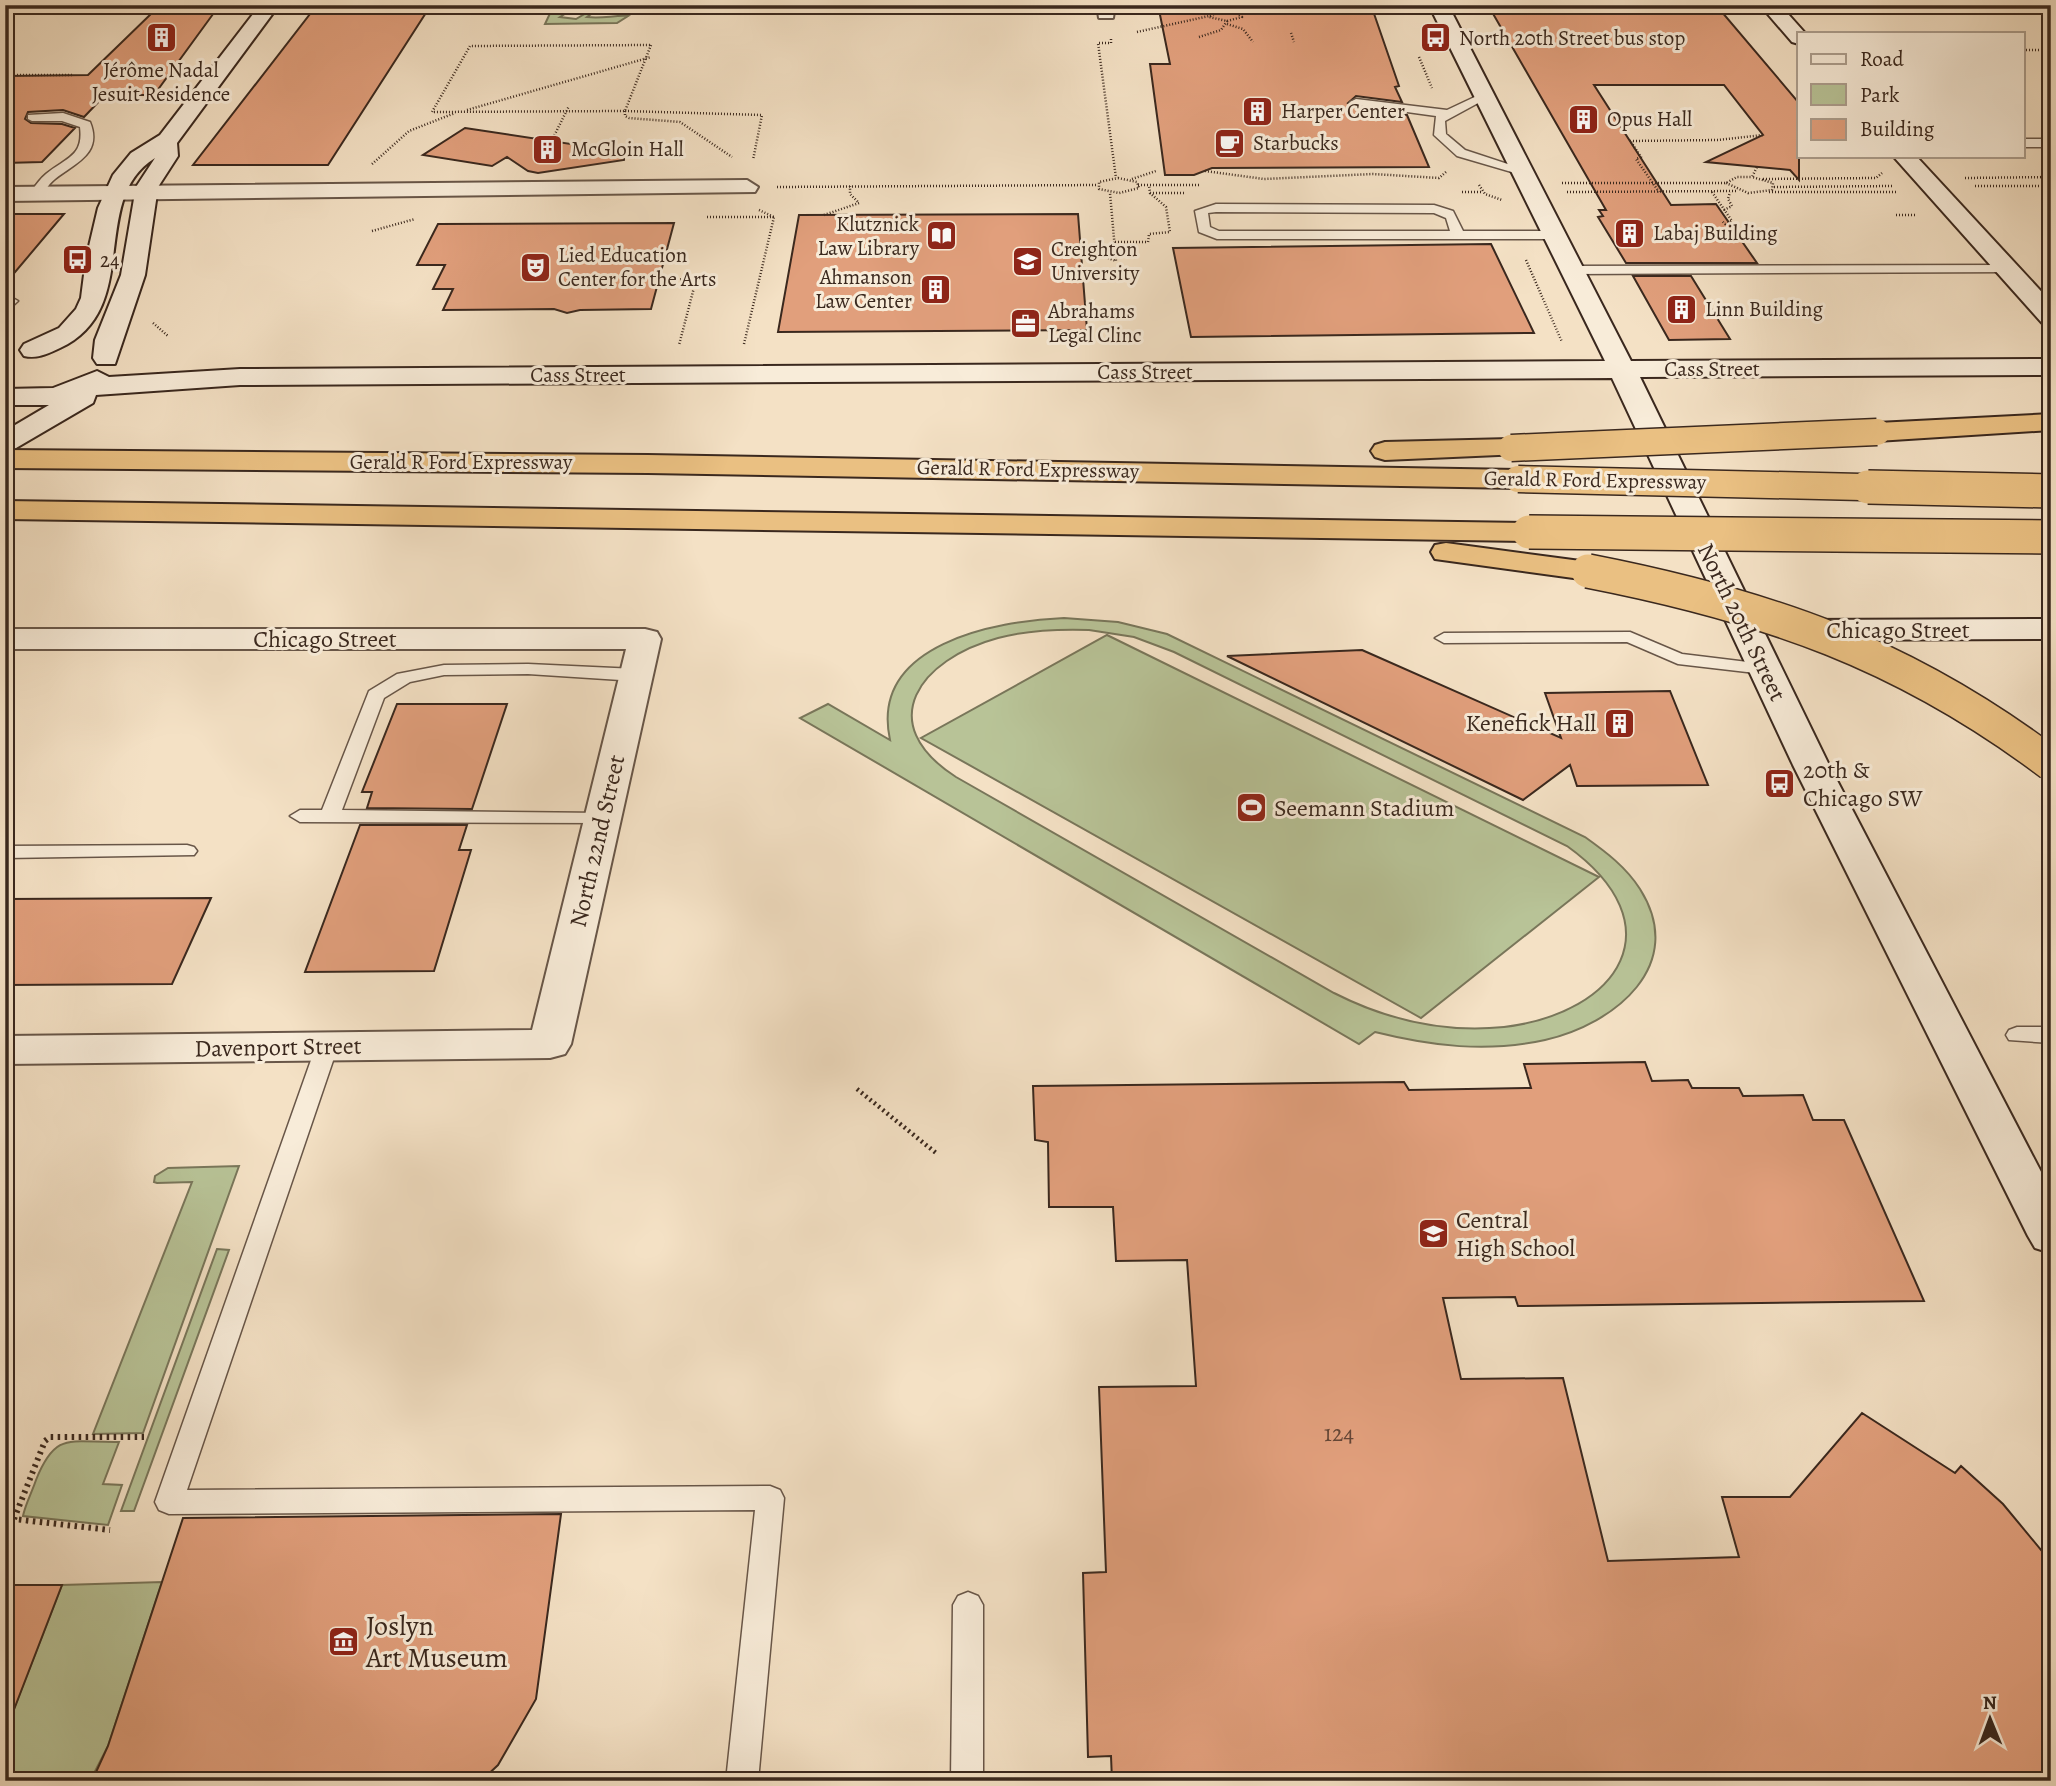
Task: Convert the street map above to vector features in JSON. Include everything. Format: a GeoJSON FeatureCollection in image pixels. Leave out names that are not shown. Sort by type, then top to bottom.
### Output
{"type":"FeatureCollection","features":[{"type":"Feature","properties":{"kind":"highway"},"geometry":{"type":"LineString","coordinates":[[648,464],[1510,448],[2051,422]]}},
{"type":"Feature","properties":{"kind":"highway","name":"Gerald R Ford Expressway"},"geometry":{"type":"LineString","coordinates":[[5,460],[648,464],[2051,491]]}},
{"type":"Feature","properties":{"kind":"highway"},"geometry":{"type":"LineString","coordinates":[[5,512],[1320,530],[1466,556],[1531,547],[2051,537]]}},
{"type":"Feature","properties":{"kind":"highway"},"geometry":{"type":"LineString","coordinates":[[1531,547],[1765,614],[1833,639],[1946,693],[2051,764]]}},
{"type":"Feature","properties":{"kind":"main road"},"geometry":{"type":"LineString","coordinates":[[5,359],[68,334],[88,312],[93,298],[98,259],[121,180],[139,158],[168,139],[270,5]]}},
{"type":"Feature","properties":{"kind":"main road","name":"North 20th Street"},"geometry":{"type":"LineString","coordinates":[[1438,5],[1622,369],[1745,631],[2051,1236]]}},
{"type":"Feature","properties":{"kind":"main road"},"geometry":{"type":"LineString","coordinates":[[1769,5],[1797,36]]}},
{"type":"Feature","properties":{"kind":"main road"},"geometry":{"type":"LineString","coordinates":[[110,369],[108,340],[133,275],[150,180],[167,156],[168,139]]}},
{"type":"Feature","properties":{"kind":"main road"},"geometry":{"type":"LineString","coordinates":[[1905,158],[1921,186],[2006,269],[2051,318]]}},
{"type":"Feature","properties":{"kind":"main road"},"geometry":{"type":"LineString","coordinates":[[5,194],[747,187]]}},
{"type":"Feature","properties":{"kind":"main road"},"geometry":{"type":"LineString","coordinates":[[33,350],[86,349],[110,369]]}},
{"type":"Feature","properties":{"kind":"main road","name":"Cass Street"},"geometry":{"type":"LineString","coordinates":[[110,369],[240,377],[2051,367]]}},
{"type":"Feature","properties":{"kind":"main road"},"geometry":{"type":"LineString","coordinates":[[6,442],[12,426],[27,412],[110,369]]}},
{"type":"Feature","properties":{"kind":"main road"},"geometry":{"type":"LineString","coordinates":[[6,442],[76,400],[110,369]]}},
{"type":"Feature","properties":{"kind":"main road"},"geometry":{"type":"LineString","coordinates":[[5,397],[28,398],[70,392]]}},
{"type":"Feature","properties":{"kind":"main road","name":"Chicago Street"},"geometry":{"type":"LineString","coordinates":[[1745,631],[2051,629]]}},
{"type":"Feature","properties":{"kind":"main road","name":"Chicago Street"},"geometry":{"type":"LineString","coordinates":[[5,639],[645,639]]}},
{"type":"Feature","properties":{"kind":"main road","name":"North 22nd Street"},"geometry":{"type":"LineString","coordinates":[[550,1044],[645,639]]}},
{"type":"Feature","properties":{"kind":"main road","name":"Davenport Street"},"geometry":{"type":"LineString","coordinates":[[5,1050],[550,1044]]}},
{"type":"Feature","properties":{"kind":"lane"},"geometry":{"type":"LineString","coordinates":[[1485,96],[1439,119],[1440,135],[1449,145],[1472,158],[1530,184]]}},
{"type":"Feature","properties":{"kind":"lane"},"geometry":{"type":"LineString","coordinates":[[1356,102],[1447,114]]}},
{"type":"Feature","properties":{"kind":"lane"},"geometry":{"type":"LineString","coordinates":[[32,117],[63,117],[86,125],[88,136],[86,150],[78,159],[50,177],[36,195]]}},
{"type":"Feature","properties":{"kind":"lane"},"geometry":{"type":"LineString","coordinates":[[2024,143],[2051,143]]}},
{"type":"Feature","properties":{"kind":"lane"},"geometry":{"type":"LineString","coordinates":[[1458,235],[1452,215],[1448,211],[1434,209],[1216,208],[1201,211],[1204,229],[1217,235],[1554,236]]}},
{"type":"Feature","properties":{"kind":"lane"},"geometry":{"type":"LineString","coordinates":[[1570,270],[2006,269]]}},
{"type":"Feature","properties":{"kind":"lane"},"geometry":{"type":"LineString","coordinates":[[1444,638],[1630,636],[1678,659],[1764,669]]}},
{"type":"Feature","properties":{"kind":"lane"},"geometry":{"type":"LineString","coordinates":[[330,816],[376,695],[404,678],[444,670],[636,674]]}},
{"type":"Feature","properties":{"kind":"lane"},"geometry":{"type":"LineString","coordinates":[[300,816],[603,819]]}},
{"type":"Feature","properties":{"kind":"lane"},"geometry":{"type":"LineString","coordinates":[[5,852],[187,851]]}},
{"type":"Feature","properties":{"kind":"lane"},"geometry":{"type":"LineString","coordinates":[[2017,1035],[2051,1035]]}},
{"type":"Feature","properties":{"kind":"lane"},"geometry":{"type":"LineString","coordinates":[[327,1046],[169,1502],[771,1498],[742,1781]]}},
{"type":"Feature","properties":{"kind":"lane"},"geometry":{"type":"LineString","coordinates":[[967,1781],[968,1605]]}},
{"type":"Feature","properties":{"kind":"path"},"geometry":{"type":"LineString","coordinates":[[1137,32],[1151,32],[1185,18],[1209,16],[1224,11],[1242,16],[1227,22],[1221,30],[1199,37]]}},
{"type":"Feature","properties":{"kind":"path"},"geometry":{"type":"LineString","coordinates":[[1209,16],[1243,29],[1253,42]]}},
{"type":"Feature","properties":{"kind":"path"},"geometry":{"type":"LineString","coordinates":[[1291,33],[1294,42]]}},
{"type":"Feature","properties":{"kind":"path"},"geometry":{"type":"LineString","coordinates":[[1111,43],[1098,43],[1116,178]]}},
{"type":"Feature","properties":{"kind":"path"},"geometry":{"type":"LineString","coordinates":[[739,158],[728,156],[713,145],[700,140],[684,124],[625,116],[625,111],[651,45],[470,46],[432,112],[625,111],[762,115],[747,187],[1098,185],[1108,178],[1116,178],[1137,182],[1139,188],[1128,192],[1110,192],[1099,189],[1098,185]]}},
{"type":"Feature","properties":{"kind":"path"},"geometry":{"type":"LineString","coordinates":[[2024,50],[2051,50]]}},
{"type":"Feature","properties":{"kind":"path"},"geometry":{"type":"LineString","coordinates":[[337,189],[342,182],[365,176],[391,142],[412,127],[651,57]]}},
{"type":"Feature","properties":{"kind":"path"},"geometry":{"type":"LineString","coordinates":[[5,75],[72,75]]}},
{"type":"Feature","properties":{"kind":"path"},"geometry":{"type":"LineString","coordinates":[[553,138],[569,106]]}},
{"type":"Feature","properties":{"kind":"path"},"geometry":{"type":"LineString","coordinates":[[1658,192],[1636,159],[1641,157],[1630,141],[1718,140],[1763,135]]}},
{"type":"Feature","properties":{"kind":"path"},"geometry":{"type":"LineString","coordinates":[[746,158],[754,158]]}},
{"type":"Feature","properties":{"kind":"path"},"geometry":{"type":"LineString","coordinates":[[1752,177],[1757,167]]}},
{"type":"Feature","properties":{"kind":"path"},"geometry":{"type":"LineString","coordinates":[[1131,180],[1156,171]]}},
{"type":"Feature","properties":{"kind":"path"},"geometry":{"type":"LineString","coordinates":[[1205,171],[1223,177],[1289,180],[1383,174],[1439,178],[1442,184]]}},
{"type":"Feature","properties":{"kind":"path"},"geometry":{"type":"LineString","coordinates":[[1485,194],[1530,184],[1726,183],[1737,177],[1876,178],[1885,172]]}},
{"type":"Feature","properties":{"kind":"path"},"geometry":{"type":"LineString","coordinates":[[2017,177],[2025,186]]}},
{"type":"Feature","properties":{"kind":"path"},"geometry":{"type":"LineString","coordinates":[[1530,184],[1572,192],[1769,192],[2051,177]]}},
{"type":"Feature","properties":{"kind":"path"},"geometry":{"type":"LineString","coordinates":[[1763,179],[1774,187],[2051,186]]}},
{"type":"Feature","properties":{"kind":"path"},"geometry":{"type":"LineString","coordinates":[[1477,180],[1485,194],[1502,200],[1504,207]]}},
{"type":"Feature","properties":{"kind":"path"},"geometry":{"type":"LineString","coordinates":[[1567,183],[1572,192]]}},
{"type":"Feature","properties":{"kind":"path"},"geometry":{"type":"LineString","coordinates":[[1726,183],[1738,191]]}},
{"type":"Feature","properties":{"kind":"path"},"geometry":{"type":"LineString","coordinates":[[1115,242],[1148,242],[1149,234],[1170,232],[1166,207],[1150,193],[1149,185]]}},
{"type":"Feature","properties":{"kind":"path"},"geometry":{"type":"LineString","coordinates":[[824,215],[859,202],[849,192],[849,186]]}},
{"type":"Feature","properties":{"kind":"path"},"geometry":{"type":"LineString","coordinates":[[1769,192],[1774,187]]}},
{"type":"Feature","properties":{"kind":"path"},"geometry":{"type":"LineString","coordinates":[[1712,191],[1732,221],[1725,224],[1722,221]]}},
{"type":"Feature","properties":{"kind":"path"},"geometry":{"type":"LineString","coordinates":[[1080,247],[1116,261],[1110,192]]}},
{"type":"Feature","properties":{"kind":"path"},"geometry":{"type":"LineString","coordinates":[[1724,210],[1732,206],[1728,199],[1730,192]]}},
{"type":"Feature","properties":{"kind":"path"},"geometry":{"type":"LineString","coordinates":[[743,349],[774,217]]}},
{"type":"Feature","properties":{"kind":"path"},"geometry":{"type":"LineString","coordinates":[[659,279],[696,280],[676,357]]}},
{"type":"Feature","properties":{"kind":"path"},"geometry":{"type":"LineString","coordinates":[[1541,298],[1567,351]]}},
{"type":"Feature","properties":{"kind":"path"},"geometry":{"type":"LineString","coordinates":[[857,1089],[936,1153]]}},
{"type":"Feature","properties":{"kind":"path"},"geometry":{"type":"LineString","coordinates":[[14,1519],[45,1441],[50,1437],[144,1437]]}},
{"type":"Feature","properties":{"kind":"path"},"geometry":{"type":"LineString","coordinates":[[5,1518],[110,1530]]}},
{"type":"Feature","properties":{"kind":"green space"},"geometry":{"type":"Polygon","coordinates":[[[540,5],[565,5],[564,9],[571,10],[560,17],[576,19],[588,12],[594,12],[587,17],[628,16],[617,23],[545,24],[553,7],[540,5]]]}},
{"type":"Feature","properties":{"kind":"green space"},"geometry":{"type":"Polygon","coordinates":[[[1064,618],[1118,622],[1167,634],[1585,837],[1608,854],[1634,881],[1653,917],[1655,942],[1649,966],[1637,987],[1618,1005],[1596,1020],[1545,1040],[1480,1047],[1417,1041],[1375,1032],[1359,1044],[800,718],[828,704],[890,740],[889,707],[899,681],[918,660],[943,644],[973,633],[1036,620],[1064,618]],[[1089,630],[1043,631],[1009,635],[970,648],[947,661],[928,677],[916,695],[912,715],[916,735],[930,756],[956,777],[1334,993],[1375,1011],[1438,1026],[1504,1027],[1545,1018],[1578,1004],[1604,984],[1620,961],[1626,934],[1620,906],[1601,876],[1567,846],[1174,652],[1134,637],[1089,630]]]}},
{"type":"Feature","properties":{"kind":"green space","name":"Seemann Stadium"},"geometry":{"type":"Polygon","coordinates":[[[1107,635],[1599,877],[1421,1018],[921,738],[1107,635]]]}},
{"type":"Feature","properties":{"kind":"green space"},"geometry":{"type":"Polygon","coordinates":[[[239,1166],[143,1433],[93,1434],[192,1182],[157,1183],[154,1182],[155,1176],[168,1168],[239,1166]]]}},
{"type":"Feature","properties":{"kind":"green space"},"geometry":{"type":"Polygon","coordinates":[[[217,1249],[229,1250],[134,1511],[121,1511],[217,1249]]]}},
{"type":"Feature","properties":{"kind":"green space"},"geometry":{"type":"Polygon","coordinates":[[[77,1441],[119,1442],[103,1484],[122,1485],[108,1525],[23,1516],[43,1464],[58,1446],[77,1441]]]}},
{"type":"Feature","properties":{"kind":"green space"},"geometry":{"type":"Polygon","coordinates":[[[162,1582],[108,1746],[90,1781],[5,1781],[5,1732],[62,1585],[162,1582]]]}},
{"type":"Feature","properties":{"kind":"building"},"geometry":{"type":"Polygon","coordinates":[[[317,5],[431,5],[328,165],[193,165],[317,5]]]}},
{"type":"Feature","properties":{"kind":"building","name":"Harper Center"},"geometry":{"type":"Polygon","coordinates":[[[1158,5],[1371,5],[1399,86],[1395,87],[1402,102],[1356,96],[1348,103],[1356,108],[1407,115],[1429,167],[1212,168],[1194,175],[1165,175],[1150,64],[1170,64],[1158,5]]]}},
{"type":"Feature","properties":{"kind":"building"},"geometry":{"type":"Polygon","coordinates":[[[1488,5],[1716,5],[1797,101],[1799,180],[1790,170],[1706,162],[1763,135],[1724,85],[1594,85],[1671,205],[1716,204],[1757,263],[1626,263],[1598,217],[1603,216],[1599,210],[1606,210],[1488,5]]]}},
{"type":"Feature","properties":{"kind":"building"},"geometry":{"type":"Polygon","coordinates":[[[216,10],[154,95],[105,95],[84,117],[63,110],[28,112],[25,119],[31,123],[62,124],[75,128],[42,162],[5,163],[5,76],[88,75],[154,11],[216,10]]]}},
{"type":"Feature","properties":{"kind":"building","name":"McGloin Hall"},"geometry":{"type":"Polygon","coordinates":[[[465,128],[624,152],[624,160],[538,173],[528,171],[507,157],[492,166],[423,155],[465,128]]]}},
{"type":"Feature","properties":{"kind":"building"},"geometry":{"type":"Polygon","coordinates":[[[14,214],[64,214],[5,284],[5,224],[14,214]]]}},
{"type":"Feature","properties":{"kind":"building","name":"Ahmanson Law Center"},"geometry":{"type":"Polygon","coordinates":[[[1078,214],[1087,330],[778,332],[799,215],[1078,214]]]}},
{"type":"Feature","properties":{"kind":"building"},"geometry":{"type":"Polygon","coordinates":[[[674,223],[651,309],[580,310],[567,313],[554,309],[443,310],[453,289],[433,289],[445,265],[417,265],[438,224],[674,223]]]}},
{"type":"Feature","properties":{"kind":"building"},"geometry":{"type":"Polygon","coordinates":[[[1491,244],[1534,333],[1191,337],[1173,248],[1491,244]]]}},
{"type":"Feature","properties":{"kind":"building","name":"Linn Building"},"geometry":{"type":"Polygon","coordinates":[[[1633,276],[1691,276],[1730,339],[1669,340],[1633,276]]]}},
{"type":"Feature","properties":{"kind":"building"},"geometry":{"type":"Polygon","coordinates":[[[1362,650],[1561,738],[1545,693],[1670,691],[1708,785],[1577,786],[1570,765],[1523,800],[1227,656],[1362,650]]]}},
{"type":"Feature","properties":{"kind":"building"},"geometry":{"type":"Polygon","coordinates":[[[397,704],[507,704],[472,809],[367,808],[372,792],[362,792],[397,704]]]}},
{"type":"Feature","properties":{"kind":"building"},"geometry":{"type":"Polygon","coordinates":[[[360,825],[467,825],[459,850],[471,850],[434,971],[305,972],[360,825]]]}},
{"type":"Feature","properties":{"kind":"building"},"geometry":{"type":"Polygon","coordinates":[[[211,898],[172,984],[5,985],[5,899],[211,898]]]}},
{"type":"Feature","properties":{"kind":"building","name":"Central High School"},"geometry":{"type":"Polygon","coordinates":[[[1645,1062],[1652,1081],[1688,1080],[1692,1088],[1739,1088],[1743,1096],[1803,1095],[1813,1120],[1844,1120],[1924,1301],[1518,1306],[1515,1297],[1443,1298],[1461,1379],[1563,1378],[1608,1561],[1739,1557],[1722,1497],[1790,1497],[1862,1413],[1955,1473],[1961,1466],[2003,1504],[2051,1562],[2051,1781],[1809,1781],[1809,1778],[1112,1781],[1111,1756],[1088,1757],[1083,1573],[1106,1572],[1099,1387],[1196,1386],[1187,1260],[1116,1261],[1113,1207],[1049,1207],[1048,1142],[1035,1140],[1033,1086],[1404,1082],[1409,1090],[1531,1088],[1524,1064],[1645,1062]]]}},
{"type":"Feature","properties":{"kind":"building","name":"Joslyn Art Museum"},"geometry":{"type":"Polygon","coordinates":[[[561,1514],[536,1699],[498,1765],[481,1781],[92,1781],[108,1746],[183,1518],[561,1514]]]}},
{"type":"Feature","properties":{"kind":"building"},"geometry":{"type":"Polygon","coordinates":[[[5,1585],[62,1585],[8,1725],[5,1725],[5,1585]]]}},
{"type":"Feature","properties":{"kind":"place","name":"Jérôme Nadal Jesuit Residence"},"geometry":{"type":"Point","coordinates":[161,38]}},
{"type":"Feature","properties":{"kind":"place","name":"North 20th Street bus stop"},"geometry":{"type":"Point","coordinates":[1436,38]}},
{"type":"Feature","properties":{"kind":"place","name":"Harper Center"},"geometry":{"type":"Point","coordinates":[1258,111]}},
{"type":"Feature","properties":{"kind":"place","name":"Opus Hall"},"geometry":{"type":"Point","coordinates":[1584,119]}},
{"type":"Feature","properties":{"kind":"place","name":"Starbucks"},"geometry":{"type":"Point","coordinates":[1230,143]}},
{"type":"Feature","properties":{"kind":"place","name":"McGloin Hall"},"geometry":{"type":"Point","coordinates":[548,149]}},
{"type":"Feature","properties":{"kind":"place","name":"Labaj Building"},"geometry":{"type":"Point","coordinates":[1630,233]}},
{"type":"Feature","properties":{"kind":"place","name":"Klutznick Law Library"},"geometry":{"type":"Point","coordinates":[942,236]}},
{"type":"Feature","properties":{"kind":"place","name":"24"},"geometry":{"type":"Point","coordinates":[77,260]}},
{"type":"Feature","properties":{"kind":"place","name":"Creighton University"},"geometry":{"type":"Point","coordinates":[1028,261]}},
{"type":"Feature","properties":{"kind":"place","name":"Lied Education Center for the Arts"},"geometry":{"type":"Point","coordinates":[535,267]}},
{"type":"Feature","properties":{"kind":"place","name":"Ahmanson Law Center"},"geometry":{"type":"Point","coordinates":[935,289]}},
{"type":"Feature","properties":{"kind":"place","name":"Linn Building"},"geometry":{"type":"Point","coordinates":[1682,309]}},
{"type":"Feature","properties":{"kind":"place","name":"Abrahams Legal Clinc"},"geometry":{"type":"Point","coordinates":[1025,323]}},
{"type":"Feature","properties":{"kind":"place","name":"Kenefick Hall"},"geometry":{"type":"Point","coordinates":[1619,723]}},
{"type":"Feature","properties":{"kind":"place","name":"20th & Chicago SW"},"geometry":{"type":"Point","coordinates":[1780,784]}},
{"type":"Feature","properties":{"kind":"place","name":"Seemann Stadium"},"geometry":{"type":"Point","coordinates":[1251,808]}},
{"type":"Feature","properties":{"kind":"place","name":"Central High School"},"geometry":{"type":"Point","coordinates":[1433,1234]}},
{"type":"Feature","properties":{"kind":"place","name":"Joslyn Art Museum"},"geometry":{"type":"Point","coordinates":[343,1641]}}]}
